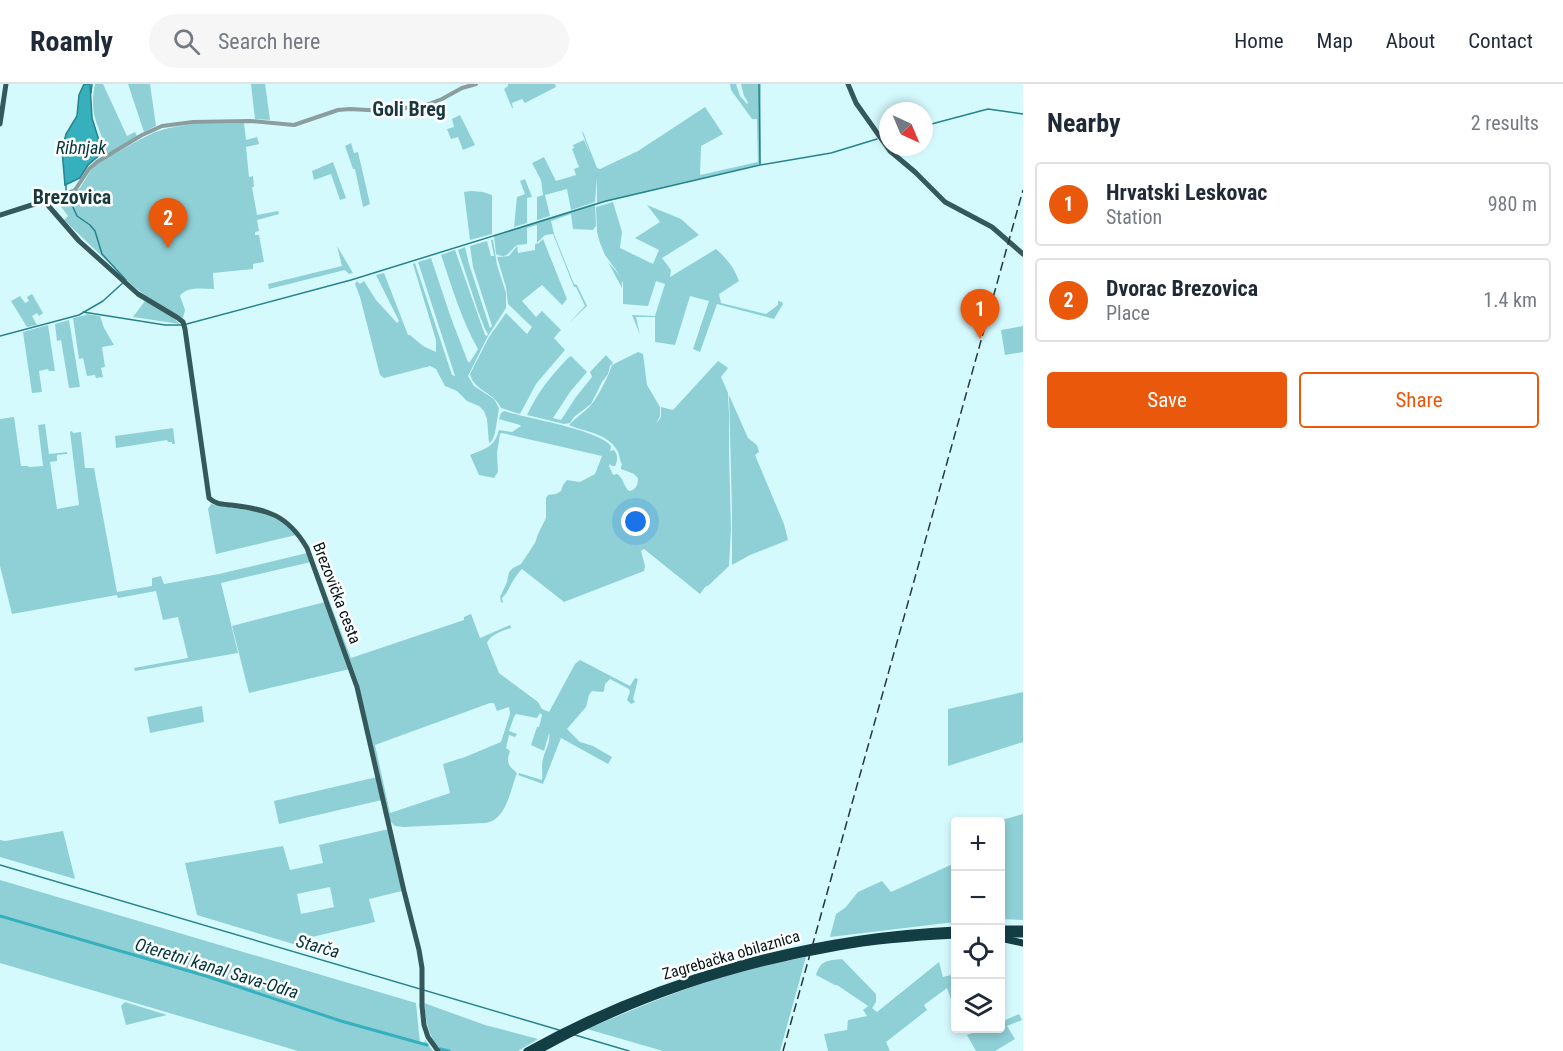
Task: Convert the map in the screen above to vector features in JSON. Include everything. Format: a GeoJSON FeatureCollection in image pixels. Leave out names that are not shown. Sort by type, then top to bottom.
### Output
{"type":"FeatureCollection","features":[{"type":"Feature","properties":{"kind":"highway"},"geometry":{"type":"LineString","coordinates":[[1005,929],[1012,926],[1023,927]]}},
{"type":"Feature","properties":{"kind":"highway"},"geometry":{"type":"LineString","coordinates":[[1005,931],[1023,934]]}},
{"type":"Feature","properties":{"kind":"highway","name":"Zagrebačka obilaznica"},"geometry":{"type":"LineString","coordinates":[[527,1051],[646,1000],[763,963],[839,946],[951,933]]}},
{"type":"Feature","properties":{"kind":"highway"},"geometry":{"type":"LineString","coordinates":[[1005,940],[1023,943]]}},
{"type":"Feature","properties":{"kind":"highway","name":"Zagrebačka obilaznica"},"geometry":{"type":"LineString","coordinates":[[538,1051],[591,1022]]}},
{"type":"Feature","properties":{"kind":"main road"},"geometry":{"type":"LineString","coordinates":[[0,124],[6,84]]}},
{"type":"Feature","properties":{"kind":"main road"},"geometry":{"type":"LineString","coordinates":[[848,84],[856,103],[890,151],[945,202],[992,227],[1023,254]]}},
{"type":"Feature","properties":{"kind":"main road"},"geometry":{"type":"LineString","coordinates":[[0,215],[36,203],[45,203]]}},
{"type":"Feature","properties":{"kind":"main road","name":"Brezovička cesta"},"geometry":{"type":"LineString","coordinates":[[45,203],[73,235],[124,282],[146,299],[178,318],[184,325],[209,498],[215,503],[271,513],[287,523],[299,536],[310,555],[357,687],[422,962],[422,1013],[425,1029],[430,1041],[438,1051]]}},
{"type":"Feature","properties":{"kind":"street"},"geometry":{"type":"LineString","coordinates":[[45,203],[76,188],[89,169],[97,162],[142,135],[162,126],[193,122],[250,121],[294,124],[338,110],[386,111],[426,105],[457,90],[476,84]]}},
{"type":"Feature","properties":{"kind":"shaded area"},"geometry":{"type":"Polygon","coordinates":[[[95,84],[103,84],[127,136],[135,132],[137,136],[104,156],[104,145],[93,109],[95,84]]]}},
{"type":"Feature","properties":{"kind":"shaded area"},"geometry":{"type":"Polygon","coordinates":[[[128,84],[150,84],[156,126],[144,132],[128,84]]]}},
{"type":"Feature","properties":{"kind":"shaded area"},"geometry":{"type":"Polygon","coordinates":[[[251,84],[265,84],[270,120],[255,119],[251,84]]]}},
{"type":"Feature","properties":{"kind":"shaded area"},"geometry":{"type":"Polygon","coordinates":[[[508,84],[555,84],[556,87],[525,103],[522,99],[512,103],[512,108],[504,89],[508,84]]]}},
{"type":"Feature","properties":{"kind":"shaded area"},"geometry":{"type":"Polygon","coordinates":[[[730,84],[736,84],[740,96],[747,104],[741,84],[761,84],[761,164],[597,204],[597,178],[595,202],[571,210],[567,189],[545,195],[550,216],[537,220],[537,197],[543,195],[541,180],[532,163],[544,157],[556,181],[576,175],[574,169],[579,167],[572,149],[573,145],[584,140],[590,154],[582,132],[597,168],[600,169],[638,151],[705,107],[723,134],[701,146],[700,175],[758,162],[757,119],[752,119],[731,90],[730,84]]]}},
{"type":"Feature","properties":{"kind":"shaded area"},"geometry":{"type":"Polygon","coordinates":[[[460,115],[475,145],[463,150],[458,137],[451,139],[447,129],[454,127],[452,119],[460,115]]]}},
{"type":"Feature","properties":{"kind":"shaded area"},"geometry":{"type":"Polygon","coordinates":[[[244,123],[246,140],[257,137],[259,144],[246,147],[249,177],[253,176],[254,187],[252,187],[257,215],[278,211],[279,214],[257,220],[259,231],[255,232],[255,235],[259,235],[264,262],[253,264],[253,269],[213,273],[214,289],[195,289],[183,293],[180,296],[185,310],[183,318],[158,305],[133,286],[64,220],[68,216],[56,200],[71,195],[80,188],[98,163],[139,140],[155,132],[193,124],[244,123]]]}},
{"type":"Feature","properties":{"kind":"shaded area"},"geometry":{"type":"Polygon","coordinates":[[[351,143],[354,153],[358,152],[370,204],[363,207],[355,169],[353,169],[345,146],[351,143]]]}},
{"type":"Feature","properties":{"kind":"shaded area"},"geometry":{"type":"Polygon","coordinates":[[[333,162],[346,198],[340,200],[331,174],[314,180],[312,171],[333,162]]]}},
{"type":"Feature","properties":{"kind":"shaded area"},"geometry":{"type":"Polygon","coordinates":[[[525,179],[532,197],[527,198],[527,223],[514,227],[517,197],[525,194],[520,181],[525,179]]]}},
{"type":"Feature","properties":{"kind":"shaded area"},"geometry":{"type":"Polygon","coordinates":[[[464,192],[492,195],[492,234],[470,240],[464,192]]]}},
{"type":"Feature","properties":{"kind":"shaded area"},"geometry":{"type":"Polygon","coordinates":[[[613,202],[622,232],[620,248],[653,264],[659,250],[635,238],[660,222],[647,205],[681,219],[699,235],[662,258],[671,270],[670,277],[716,249],[730,264],[739,281],[719,294],[721,303],[766,314],[778,305],[778,301],[782,302],[774,319],[717,304],[700,352],[693,349],[709,301],[690,296],[675,345],[655,342],[655,317],[636,317],[640,335],[632,315],[655,316],[665,284],[656,281],[648,306],[623,304],[623,283],[622,281],[622,288],[608,262],[621,277],[605,255],[597,232],[596,207],[613,202]]]}},
{"type":"Feature","properties":{"kind":"shaded area"},"geometry":{"type":"Polygon","coordinates":[[[595,203],[596,226],[593,230],[573,229],[571,214],[551,221],[574,284],[577,285],[587,306],[569,323],[585,306],[574,287],[553,234],[545,235],[537,243],[537,225],[527,228],[527,244],[517,245],[503,256],[496,254],[494,235],[595,203]]]}},
{"type":"Feature","properties":{"kind":"shaded area"},"geometry":{"type":"Polygon","coordinates":[[[543,239],[567,299],[562,305],[542,285],[522,301],[536,317],[542,311],[561,330],[554,338],[565,350],[536,384],[520,414],[501,408],[494,398],[472,380],[470,374],[489,337],[506,313],[527,334],[532,327],[508,304],[506,287],[497,257],[509,256],[517,246],[518,253],[535,250],[535,244],[543,239]]]}},
{"type":"Feature","properties":{"kind":"shaded area"},"geometry":{"type":"Polygon","coordinates":[[[491,240],[493,240],[497,265],[506,293],[506,308],[488,336],[468,376],[474,386],[494,399],[499,408],[495,433],[489,443],[484,411],[467,401],[457,391],[445,386],[436,369],[430,366],[384,378],[380,375],[355,284],[357,281],[360,284],[364,281],[376,300],[397,323],[399,321],[376,275],[384,273],[408,335],[436,352],[436,340],[413,264],[415,263],[452,375],[455,376],[418,262],[431,258],[451,318],[468,362],[470,362],[478,349],[462,315],[441,255],[455,250],[487,336],[458,250],[465,247],[490,328],[492,326],[473,267],[470,246],[487,241],[491,256],[494,256],[491,240]]]}},
{"type":"Feature","properties":{"kind":"shaded area"},"geometry":{"type":"Polygon","coordinates":[[[337,246],[353,273],[349,274],[345,270],[269,289],[268,284],[342,266],[337,246]]]}},
{"type":"Feature","properties":{"kind":"shaded area"},"geometry":{"type":"Polygon","coordinates":[[[32,294],[43,313],[39,316],[37,313],[32,316],[37,325],[27,327],[11,301],[20,296],[25,303],[29,301],[27,297],[32,294]]]}},
{"type":"Feature","properties":{"kind":"shaded area"},"geometry":{"type":"Polygon","coordinates":[[[145,301],[173,318],[180,324],[133,317],[145,301]]]}},
{"type":"Feature","properties":{"kind":"shaded area"},"geometry":{"type":"Polygon","coordinates":[[[86,314],[100,316],[114,345],[102,347],[105,367],[101,368],[103,377],[87,376],[83,358],[79,359],[73,318],[86,314]]]}},
{"type":"Feature","properties":{"kind":"shaded area"},"geometry":{"type":"Polygon","coordinates":[[[69,320],[80,387],[69,388],[61,340],[57,341],[55,324],[69,320]]]}},
{"type":"Feature","properties":{"kind":"shaded area"},"geometry":{"type":"Polygon","coordinates":[[[48,325],[55,371],[48,369],[39,371],[42,392],[32,393],[23,332],[48,325]]]}},
{"type":"Feature","properties":{"kind":"shaded area"},"geometry":{"type":"Polygon","coordinates":[[[1023,326],[1023,352],[1005,355],[1001,330],[1023,326]]]}},
{"type":"Feature","properties":{"kind":"shaded area"},"geometry":{"type":"Polygon","coordinates":[[[638,352],[643,354],[647,385],[660,407],[660,416],[656,424],[661,417],[661,407],[673,410],[718,361],[728,368],[721,377],[728,393],[729,415],[731,529],[729,566],[700,594],[644,549],[641,551],[644,571],[564,602],[522,569],[502,598],[503,603],[501,602],[500,597],[509,572],[521,564],[535,543],[546,518],[548,495],[561,491],[567,480],[580,482],[595,474],[602,456],[502,433],[497,453],[498,472],[494,478],[479,475],[470,455],[492,444],[499,430],[512,432],[521,426],[499,419],[504,411],[578,430],[604,440],[611,446],[610,451],[614,450],[617,456],[615,466],[610,464],[609,466],[613,475],[619,476],[629,491],[633,490],[638,478],[621,469],[619,454],[613,444],[602,436],[569,425],[589,408],[603,386],[612,365],[638,352]]]}},
{"type":"Feature","properties":{"kind":"shaded area"},"geometry":{"type":"Polygon","coordinates":[[[606,355],[613,363],[608,374],[591,404],[570,423],[564,424],[527,415],[545,385],[571,356],[587,372],[553,418],[561,420],[592,377],[590,372],[606,355]]]}},
{"type":"Feature","properties":{"kind":"shaded area"},"geometry":{"type":"Polygon","coordinates":[[[729,395],[748,438],[757,445],[759,452],[755,455],[784,524],[788,540],[732,565],[732,511],[729,395]]]}},
{"type":"Feature","properties":{"kind":"shaded area"},"geometry":{"type":"Polygon","coordinates":[[[14,417],[21,466],[43,466],[38,425],[45,424],[49,454],[67,452],[67,454],[57,455],[57,461],[50,462],[57,509],[79,505],[70,432],[81,432],[85,468],[94,468],[117,592],[152,586],[152,578],[161,576],[164,584],[219,574],[307,553],[311,562],[221,583],[238,653],[135,671],[134,668],[188,658],[178,617],[163,620],[156,591],[118,598],[117,595],[12,614],[0,566],[0,419],[14,417]]]}},
{"type":"Feature","properties":{"kind":"shaded area"},"geometry":{"type":"Polygon","coordinates":[[[173,428],[175,444],[167,440],[116,448],[115,436],[173,428]]]}},
{"type":"Feature","properties":{"kind":"shaded area"},"geometry":{"type":"Polygon","coordinates":[[[211,504],[259,512],[282,521],[296,535],[216,554],[208,509],[211,504]]]}},
{"type":"Feature","properties":{"kind":"shaded area"},"geometry":{"type":"Polygon","coordinates":[[[311,554],[351,658],[464,620],[464,617],[471,614],[480,638],[510,625],[511,628],[494,635],[487,643],[499,673],[538,702],[542,709],[549,712],[575,664],[580,660],[630,686],[635,678],[638,679],[633,699],[635,702],[631,704],[627,700],[629,689],[610,679],[605,684],[604,691],[592,691],[586,707],[567,729],[580,742],[593,746],[612,757],[608,764],[561,738],[543,784],[518,775],[519,773],[542,780],[542,761],[549,743],[549,733],[544,751],[531,745],[542,715],[540,713],[537,718],[516,714],[509,731],[517,734],[515,737],[509,735],[506,748],[510,751],[509,764],[517,773],[503,811],[498,817],[485,823],[404,827],[395,826],[390,821],[358,682],[311,554]],[[494,703],[375,745],[390,813],[450,793],[443,764],[501,742],[510,714],[509,707],[497,711],[494,703]]]}},
{"type":"Feature","properties":{"kind":"shaded area"},"geometry":{"type":"Polygon","coordinates":[[[325,602],[350,669],[249,693],[232,626],[325,602]]]}},
{"type":"Feature","properties":{"kind":"shaded area"},"geometry":{"type":"Polygon","coordinates":[[[1023,692],[1023,742],[948,766],[948,709],[1023,692]]]}},
{"type":"Feature","properties":{"kind":"shaded area"},"geometry":{"type":"Polygon","coordinates":[[[202,706],[204,722],[150,733],[147,717],[202,706]]]}},
{"type":"Feature","properties":{"kind":"shaded area"},"geometry":{"type":"Polygon","coordinates":[[[377,777],[382,800],[279,824],[274,801],[377,777]]]}},
{"type":"Feature","properties":{"kind":"shaded area"},"geometry":{"type":"Polygon","coordinates":[[[1023,814],[1023,920],[1005,919],[1005,819],[1023,814]]]}},
{"type":"Feature","properties":{"kind":"shaded area"},"geometry":{"type":"Polygon","coordinates":[[[389,829],[402,891],[369,899],[375,922],[308,938],[310,949],[197,915],[185,863],[283,846],[290,870],[323,863],[319,845],[389,829]],[[330,887],[297,894],[301,914],[334,907],[330,887]]]}},
{"type":"Feature","properties":{"kind":"shaded area"},"geometry":{"type":"Polygon","coordinates":[[[63,831],[75,879],[0,857],[0,840],[63,831]]]}},
{"type":"Feature","properties":{"kind":"shaded area"},"geometry":{"type":"Polygon","coordinates":[[[951,865],[951,922],[830,937],[836,914],[845,908],[858,892],[882,881],[891,892],[951,865]]]}},
{"type":"Feature","properties":{"kind":"shaded area"},"geometry":{"type":"Polygon","coordinates":[[[0,880],[416,1003],[420,1043],[424,1044],[425,1040],[433,1051],[298,1051],[0,963],[0,880]]]}},
{"type":"Feature","properties":{"kind":"shaded area"},"geometry":{"type":"Polygon","coordinates":[[[806,957],[780,1051],[663,1051],[587,1029],[667,996],[716,979],[806,957]]]}},
{"type":"Feature","properties":{"kind":"shaded area"},"geometry":{"type":"Polygon","coordinates":[[[842,959],[876,994],[876,1002],[872,1008],[877,1012],[939,962],[943,977],[951,975],[951,1000],[947,988],[924,1005],[927,1010],[886,1042],[890,1051],[828,1051],[824,1034],[847,1030],[848,1020],[867,1016],[863,1010],[868,1006],[837,985],[816,975],[820,966],[829,961],[842,959]]]}},
{"type":"Feature","properties":{"kind":"shaded area"},"geometry":{"type":"Polygon","coordinates":[[[125,1002],[167,1015],[126,1025],[121,1006],[125,1002]]]}},
{"type":"Feature","properties":{"kind":"shaded area"},"geometry":{"type":"Polygon","coordinates":[[[424,1003],[485,1025],[538,1039],[518,1051],[441,1051],[428,1028],[424,1003]]]}},
{"type":"Feature","properties":{"kind":"shaded area"},"geometry":{"type":"Polygon","coordinates":[[[1019,1014],[1022,1020],[1007,1026],[1015,1039],[995,1051],[976,1051],[967,1035],[1005,1033],[1005,1020],[1019,1014]]]}},
{"type":"Feature","properties":{"kind":"water","name":"Ribnjak"},"geometry":{"type":"Polygon","coordinates":[[[84,84],[90,84],[92,118],[102,153],[88,165],[80,178],[65,185],[62,150],[66,134],[77,116],[79,95],[84,84]]]}},
{"type":"Feature","properties":{"kind":"waterway"},"geometry":{"type":"LineString","coordinates":[[91,93],[92,84]]}},
{"type":"Feature","properties":{"kind":"waterway"},"geometry":{"type":"LineString","coordinates":[[759,84],[760,164]]}},
{"type":"Feature","properties":{"kind":"waterway"},"geometry":{"type":"LineString","coordinates":[[933,124],[988,109],[1023,114]]}},
{"type":"Feature","properties":{"kind":"waterway"},"geometry":{"type":"LineString","coordinates":[[83,312],[165,325],[183,325],[351,280],[606,201],[760,165],[831,153],[877,139]]}},
{"type":"Feature","properties":{"kind":"waterway"},"geometry":{"type":"LineString","coordinates":[[0,336],[79,315],[103,301],[126,280],[102,254],[95,231],[77,216],[66,192],[66,185]]}},
{"type":"Feature","properties":{"kind":"waterway","name":"Starča"},"geometry":{"type":"LineString","coordinates":[[0,865],[559,1030]]}},
{"type":"Feature","properties":{"kind":"waterway","name":"Oteretni kanal Sava-Odra"},"geometry":{"type":"LineString","coordinates":[[0,916],[206,976],[341,1021],[427,1045]]}},
{"type":"Feature","properties":{"kind":"waterway","name":"Starča"},"geometry":{"type":"LineString","coordinates":[[575,1035],[629,1051]]}},
{"type":"Feature","properties":{"kind":"waterway","name":"Oteretni kanal Sava-Odra"},"geometry":{"type":"LineString","coordinates":[[440,1049],[449,1051]]}},
{"type":"Feature","properties":{"kind":"railway"},"geometry":{"type":"LineString","coordinates":[[783,1051],[1023,190]]}},
{"type":"Feature","properties":{"kind":"place","name":"Dvorac Brezovica"},"geometry":{"type":"Point","coordinates":[168,248]}},
{"type":"Feature","properties":{"kind":"place","name":"Hrvatski Leskovac"},"geometry":{"type":"Point","coordinates":[980,339]}},
{"type":"Feature","properties":{"kind":"district","name":"Goli Breg"},"geometry":{"type":"Point","coordinates":[409,109]}},
{"type":"Feature","properties":{"kind":"district","name":"Brezovica"},"geometry":{"type":"Point","coordinates":[72,197]}}]}
